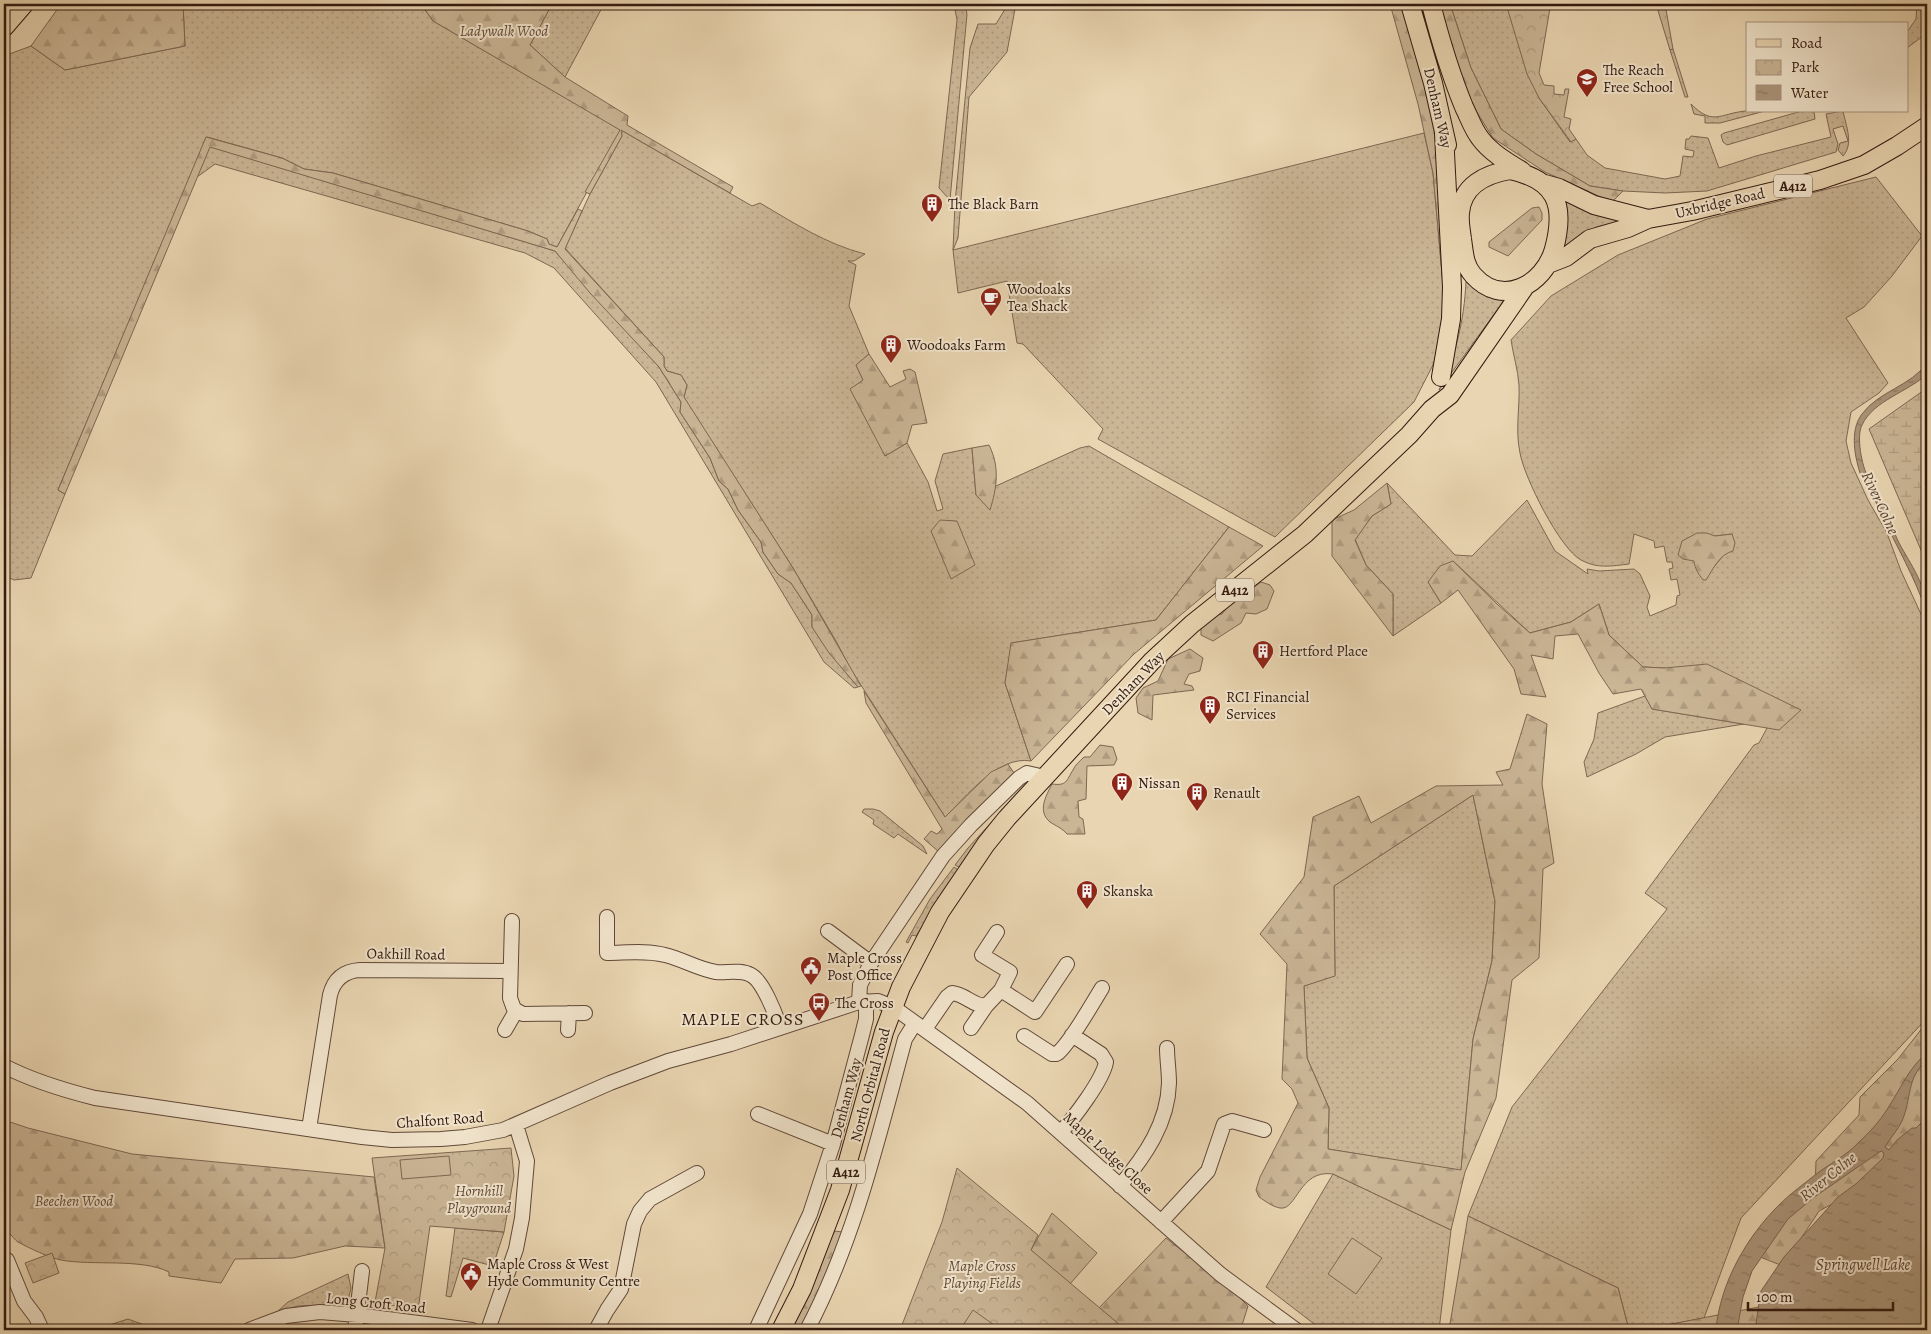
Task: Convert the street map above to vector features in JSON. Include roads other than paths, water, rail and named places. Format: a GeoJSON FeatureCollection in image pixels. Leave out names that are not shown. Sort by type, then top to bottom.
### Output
{"type":"FeatureCollection","features":[{"type":"Feature","properties":{"kind":"highway"},"geometry":{"type":"LineString","coordinates":[[4,26],[23,4]]}},
{"type":"Feature","properties":{"kind":"main road","name":"Denham Way"},"geometry":{"type":"LineString","coordinates":[[1410,4],[1433,83],[1451,163],[1459,214]]}},
{"type":"Feature","properties":{"kind":"main road","name":"Denham Way"},"geometry":{"type":"LineString","coordinates":[[1430,4],[1460,96],[1480,139],[1496,154],[1527,174]]}},
{"type":"Feature","properties":{"kind":"main road","name":"Uxbridge Road"},"geometry":{"type":"LineString","coordinates":[[1548,264],[1566,256],[1590,239],[1628,228],[1648,219],[1692,211],[1820,180],[1864,165],[1927,126]]}},
{"type":"Feature","properties":{"kind":"main road","name":"A412"},"geometry":{"type":"LineString","coordinates":[[1440,378],[1451,319],[1452,287],[1444,134]]}},
{"type":"Feature","properties":{"kind":"main road"},"geometry":{"type":"LineString","coordinates":[[1510,170],[1527,174],[1545,184],[1554,197],[1559,217],[1558,234],[1552,258],[1538,277],[1524,288],[1505,290],[1490,286],[1472,274],[1465,259],[1459,214],[1466,193],[1479,180],[1492,174],[1510,170]]}},
{"type":"Feature","properties":{"kind":"main road","name":"Uxbridge Road"},"geometry":{"type":"LineString","coordinates":[[1545,184],[1560,188],[1594,205],[1648,219]]}},
{"type":"Feature","properties":{"kind":"main road","name":"Denham Way"},"geometry":{"type":"LineString","coordinates":[[1432,409],[1455,334],[1465,259]]}},
{"type":"Feature","properties":{"kind":"main road","name":"Denham Way"},"geometry":{"type":"LineString","coordinates":[[893,1007],[901,987],[940,912],[965,873],[1007,818],[1152,661],[1192,624],[1305,534],[1409,435],[1432,409],[1450,395],[1524,288]]}},
{"type":"Feature","properties":{"kind":"main road","name":"North Orbital Road"},"geometry":{"type":"LineString","coordinates":[[781,1330],[802,1288],[840,1190],[884,1032],[893,1007]]}},
{"type":"Feature","properties":{"kind":"street","name":"Denham Way"},"geometry":{"type":"LineString","coordinates":[[756,1330],[803,1228],[834,1144],[866,1019],[863,1001],[858,996],[860,985],[871,963],[943,856],[971,825],[1019,778],[1027,773],[1045,777]]}},
{"type":"Feature","properties":{"kind":"street"},"geometry":{"type":"LineString","coordinates":[[607,916],[606,953],[656,953],[718,972],[750,974],[768,997],[780,1028]]}},
{"type":"Feature","properties":{"kind":"street"},"geometry":{"type":"LineString","coordinates":[[512,921],[510,971],[510,998],[512,1006],[516,1011],[523,1014],[585,1013]]}},
{"type":"Feature","properties":{"kind":"street"},"geometry":{"type":"LineString","coordinates":[[828,931],[871,963]]}},
{"type":"Feature","properties":{"kind":"street"},"geometry":{"type":"LineString","coordinates":[[971,1028],[1000,990],[1010,972],[982,955],[997,932]]}},
{"type":"Feature","properties":{"kind":"street"},"geometry":{"type":"LineString","coordinates":[[1000,990],[1035,1012],[1067,964]]}},
{"type":"Feature","properties":{"kind":"street","name":"Oakhill Road"},"geometry":{"type":"LineString","coordinates":[[309,1129],[330,995],[338,978],[348,972],[360,970],[510,971]]}},
{"type":"Feature","properties":{"kind":"street"},"geometry":{"type":"LineString","coordinates":[[1024,1036],[1052,1054],[1060,1052],[1102,988]]}},
{"type":"Feature","properties":{"kind":"street"},"geometry":{"type":"LineString","coordinates":[[807,1330],[821,1304],[852,1227],[905,1039],[952,992],[960,994],[977,1005],[986,1006]]}},
{"type":"Feature","properties":{"kind":"street","name":"Chalfont Road"},"geometry":{"type":"LineString","coordinates":[[4,1066],[28,1078],[55,1088],[95,1098],[377,1139],[441,1139],[491,1132],[516,1125],[661,1064],[863,1001],[878,1001],[893,1007]]}},
{"type":"Feature","properties":{"kind":"street","name":"Maple Lodge Close"},"geometry":{"type":"LineString","coordinates":[[893,1007],[1027,1103],[1220,1274],[1296,1330]]}},
{"type":"Feature","properties":{"kind":"street"},"geometry":{"type":"LineString","coordinates":[[505,1030],[516,1011]]}},
{"type":"Feature","properties":{"kind":"street"},"geometry":{"type":"LineString","coordinates":[[568,1030],[569,1013]]}},
{"type":"Feature","properties":{"kind":"street"},"geometry":{"type":"LineString","coordinates":[[1061,1132],[1096,1084],[1106,1062],[1101,1054],[1072,1035]]}},
{"type":"Feature","properties":{"kind":"street"},"geometry":{"type":"LineString","coordinates":[[1120,1186],[1151,1145],[1161,1125],[1168,1091],[1167,1048]]}},
{"type":"Feature","properties":{"kind":"street"},"geometry":{"type":"LineString","coordinates":[[758,1114],[834,1144]]}},
{"type":"Feature","properties":{"kind":"street"},"geometry":{"type":"LineString","coordinates":[[1161,1222],[1208,1171],[1224,1124],[1232,1121],[1264,1130]]}},
{"type":"Feature","properties":{"kind":"street"},"geometry":{"type":"LineString","coordinates":[[488,1330],[516,1249],[522,1218],[527,1161],[516,1125]]}},
{"type":"Feature","properties":{"kind":"street"},"geometry":{"type":"LineString","coordinates":[[596,1330],[621,1289],[634,1224],[640,1211],[650,1199],[697,1173]]}},
{"type":"Feature","properties":{"kind":"street"},"geometry":{"type":"LineString","coordinates":[[7,1260],[24,1301],[36,1317],[42,1330]]}},
{"type":"Feature","properties":{"kind":"street"},"geometry":{"type":"LineString","coordinates":[[356,1330],[362,1271]]}},
{"type":"Feature","properties":{"kind":"street","name":"Long Croft Road"},"geometry":{"type":"LineString","coordinates":[[250,1330],[276,1319],[296,1314],[326,1312],[472,1330]]}},
{"type":"Feature","properties":{"kind":"water","name":"River Colne"},"geometry":{"type":"Polygon","coordinates":[[[1927,363],[1927,374],[1867,416],[1860,430],[1860,451],[1869,479],[1884,505],[1896,537],[1921,585],[1927,613],[1911,575],[1879,511],[1874,495],[1861,476],[1854,445],[1854,436],[1858,421],[1869,406],[1912,377],[1927,363]]]}},
{"type":"Feature","properties":{"kind":"water","name":"Springwell Lake"},"geometry":{"type":"Polygon","coordinates":[[[1927,1053],[1927,1060],[1920,1067],[1912,1081],[1902,1121],[1885,1147],[1889,1150],[1897,1140],[1912,1128],[1916,1128],[1927,1117],[1927,1330],[1755,1330],[1761,1291],[1784,1257],[1838,1197],[1857,1183],[1883,1158],[1884,1153],[1881,1151],[1813,1198],[1788,1219],[1752,1271],[1743,1297],[1737,1330],[1716,1330],[1723,1295],[1729,1278],[1737,1261],[1757,1231],[1789,1196],[1853,1148],[1870,1131],[1885,1113],[1915,1065],[1927,1053]]]}},
{"type":"Feature","properties":{"kind":"place","name":"The Reach Free School"},"geometry":{"type":"Point","coordinates":[1587,98]}},
{"type":"Feature","properties":{"kind":"place","name":"The Black Barn"},"geometry":{"type":"Point","coordinates":[932,223]}},
{"type":"Feature","properties":{"kind":"place","name":"Woodoaks Tea Shack"},"geometry":{"type":"Point","coordinates":[991,317]}},
{"type":"Feature","properties":{"kind":"place","name":"Woodoaks Farm"},"geometry":{"type":"Point","coordinates":[891,364]}},
{"type":"Feature","properties":{"kind":"place","name":"Hertford Place"},"geometry":{"type":"Point","coordinates":[1263,670]}},
{"type":"Feature","properties":{"kind":"place","name":"RCI Financial Services"},"geometry":{"type":"Point","coordinates":[1210,725]}},
{"type":"Feature","properties":{"kind":"place","name":"Nissan"},"geometry":{"type":"Point","coordinates":[1122,802]}},
{"type":"Feature","properties":{"kind":"place","name":"Renault"},"geometry":{"type":"Point","coordinates":[1197,812]}},
{"type":"Feature","properties":{"kind":"place","name":"Skanska"},"geometry":{"type":"Point","coordinates":[1087,910]}},
{"type":"Feature","properties":{"kind":"place","name":"Maple Cross Post Office"},"geometry":{"type":"Point","coordinates":[811,986]}},
{"type":"Feature","properties":{"kind":"place","name":"The Cross"},"geometry":{"type":"Point","coordinates":[819,1022]}},
{"type":"Feature","properties":{"kind":"place","name":"Maple Cross & West Hyde Community Centre"},"geometry":{"type":"Point","coordinates":[471,1292]}},
{"type":"Feature","properties":{"kind":"district","name":"MAPLE CROSS"},"geometry":{"type":"Point","coordinates":[743,1019]}},
{"type":"Feature","properties":{"kind":"park label","name":"Ladywalk Wood"},"geometry":{"type":"Point","coordinates":[504,31]}},
{"type":"Feature","properties":{"kind":"park label","name":"Hornhill Playground"},"geometry":{"type":"Point","coordinates":[479,1200]}},
{"type":"Feature","properties":{"kind":"park label","name":"Beechen Wood"},"geometry":{"type":"Point","coordinates":[74,1201]}},
{"type":"Feature","properties":{"kind":"park label","name":"Maple Cross Playing Fields"},"geometry":{"type":"Point","coordinates":[982,1274]}}]}
